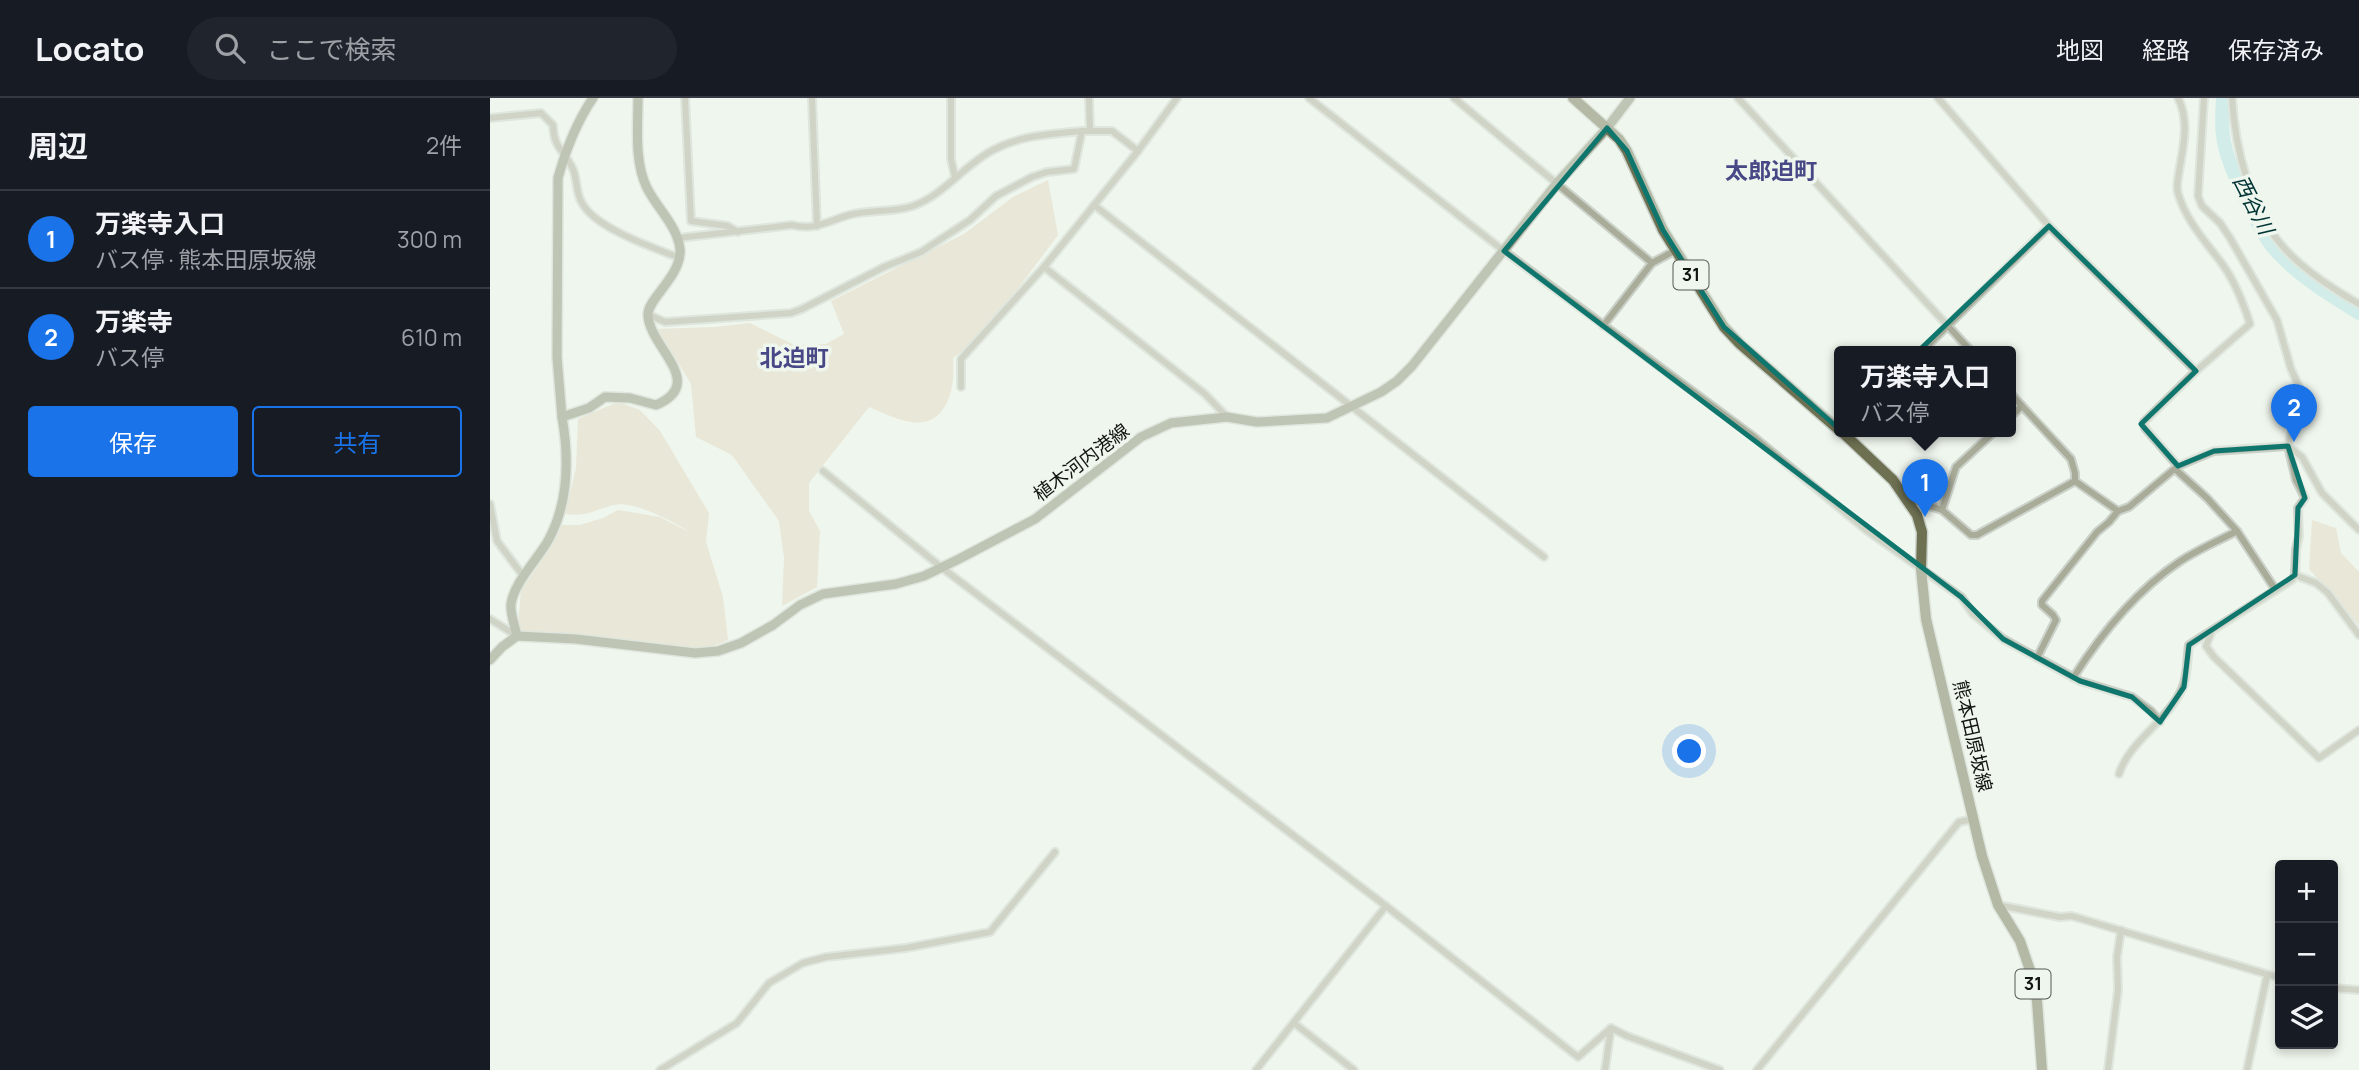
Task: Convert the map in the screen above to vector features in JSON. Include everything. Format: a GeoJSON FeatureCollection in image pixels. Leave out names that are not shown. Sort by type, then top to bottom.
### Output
{"type":"FeatureCollection","features":[{"type":"Feature","properties":{"kind":"main road"},"geometry":{"type":"LineString","coordinates":[[490,660],[517,636],[511,606],[514,592],[550,539],[563,495],[568,449],[557,357],[558,178],[579,120],[593,98]]}},
{"type":"Feature","properties":{"kind":"main road"},"geometry":{"type":"LineString","coordinates":[[562,416],[589,408],[606,397],[629,398],[656,405],[675,392],[678,378],[675,369],[652,330],[647,314],[680,258],[678,239],[646,187],[638,135],[638,98]]}},
{"type":"Feature","properties":{"kind":"main road","name":"熊本田原坂線"},"geometry":{"type":"LineString","coordinates":[[1573,98],[1619,139],[1627,151],[1663,230],[1724,327],[1834,425]]}},
{"type":"Feature","properties":{"kind":"main road","name":"植木河内港線"},"geometry":{"type":"LineString","coordinates":[[517,636],[576,639],[695,653],[718,651],[741,643],[823,594],[896,584],[924,576],[1035,519],[1141,437],[1171,423],[1227,417],[1257,422],[1327,418],[1353,407],[1381,392],[1404,373],[1557,183],[1630,98]]}},
{"type":"Feature","properties":{"kind":"main road","name":"熊本田原坂線"},"geometry":{"type":"LineString","coordinates":[[1847,437],[1892,480],[1917,515],[1922,532],[1921,569],[1926,619],[1974,819],[1998,905],[2020,941],[2032,976],[2037,1001],[2042,1070]]}},
{"type":"Feature","properties":{"kind":"street"},"geometry":{"type":"LineString","coordinates":[[685,98],[691,221],[728,226],[738,232]]}},
{"type":"Feature","properties":{"kind":"street"},"geometry":{"type":"LineString","coordinates":[[812,98],[817,226]]}},
{"type":"Feature","properties":{"kind":"street"},"geometry":{"type":"LineString","coordinates":[[951,98],[951,159],[955,177]]}},
{"type":"Feature","properties":{"kind":"street"},"geometry":{"type":"LineString","coordinates":[[647,314],[664,322],[791,313],[884,267],[921,252],[970,220],[996,196],[1032,177],[1047,172],[1074,169],[1086,131],[1089,98]]}},
{"type":"Feature","properties":{"kind":"street"},"geometry":{"type":"LineString","coordinates":[[961,387],[961,359],[1044,267],[1178,98]]}},
{"type":"Feature","properties":{"kind":"street"},"geometry":{"type":"LineString","coordinates":[[1309,98],[1504,251],[1754,437],[1866,530],[1961,597],[1973,614],[2003,639],[2073,678],[2132,697],[2151,711],[2160,722]]}},
{"type":"Feature","properties":{"kind":"street"},"geometry":{"type":"LineString","coordinates":[[1454,98],[1652,263]]}},
{"type":"Feature","properties":{"kind":"street"},"geometry":{"type":"LineString","coordinates":[[1738,98],[1966,346]]}},
{"type":"Feature","properties":{"kind":"street"},"geometry":{"type":"LineString","coordinates":[[1938,98],[2049,226],[2196,371]]}},
{"type":"Feature","properties":{"kind":"street"},"geometry":{"type":"LineString","coordinates":[[2178,98],[2182,106],[2185,130],[2177,189],[2184,209],[2209,249],[2225,267],[2250,324],[2196,371],[2144,422],[2145,428],[2176,467],[2237,531],[2275,589]]}},
{"type":"Feature","properties":{"kind":"street"},"geometry":{"type":"LineString","coordinates":[[2204,98],[2198,196],[2202,206],[2220,223],[2230,238],[2277,320],[2291,369],[2302,393],[2288,446],[2296,480],[2305,498],[2298,508],[2299,536],[2295,575]]}},
{"type":"Feature","properties":{"kind":"street"},"geometry":{"type":"LineString","coordinates":[[2232,98],[2238,146],[2246,175],[2268,226],[2285,249],[2300,262],[2359,304]]}},
{"type":"Feature","properties":{"kind":"street"},"geometry":{"type":"LineString","coordinates":[[490,118],[541,114],[553,124],[554,139],[575,173],[582,205],[606,225],[628,237],[680,258]]}},
{"type":"Feature","properties":{"kind":"street"},"geometry":{"type":"LineString","coordinates":[[678,239],[792,225],[806,229],[863,211],[887,212],[914,205],[934,195],[993,149],[1024,137],[1112,131],[1138,151]]}},
{"type":"Feature","properties":{"kind":"street"},"geometry":{"type":"LineString","coordinates":[[1094,205],[1544,557]]}},
{"type":"Feature","properties":{"kind":"street"},"geometry":{"type":"LineString","coordinates":[[1927,346],[2049,226]]}},
{"type":"Feature","properties":{"kind":"street"},"geometry":{"type":"LineString","coordinates":[[1603,326],[1652,263],[1676,250]]}},
{"type":"Feature","properties":{"kind":"street"},"geometry":{"type":"LineString","coordinates":[[1044,267],[1205,394],[1227,417]]}},
{"type":"Feature","properties":{"kind":"street"},"geometry":{"type":"LineString","coordinates":[[2016,399],[2071,459],[2075,481]]}},
{"type":"Feature","properties":{"kind":"street"},"geometry":{"type":"LineString","coordinates":[[2016,411],[2022,406]]}},
{"type":"Feature","properties":{"kind":"street"},"geometry":{"type":"LineString","coordinates":[[1942,510],[1956,467],[1988,437]]}},
{"type":"Feature","properties":{"kind":"street"},"geometry":{"type":"LineString","coordinates":[[2037,658],[2056,621],[2042,606],[2042,601],[2097,532],[2118,511],[2129,507],[2189,459],[2214,451],[2288,446],[2302,457],[2322,493],[2358,529]]}},
{"type":"Feature","properties":{"kind":"street"},"geometry":{"type":"LineString","coordinates":[[823,471],[941,567],[1578,1057],[1611,1028]]}},
{"type":"Feature","properties":{"kind":"street"},"geometry":{"type":"LineString","coordinates":[[2075,481],[2118,511]]}},
{"type":"Feature","properties":{"kind":"street"},"geometry":{"type":"LineString","coordinates":[[1908,499],[1942,510],[1971,535],[1977,536],[2075,481]]}},
{"type":"Feature","properties":{"kind":"street"},"geometry":{"type":"LineString","coordinates":[[490,504],[497,541],[524,577]]}},
{"type":"Feature","properties":{"kind":"street"},"geometry":{"type":"LineString","coordinates":[[2073,678],[2091,649],[2118,617],[2163,575],[2180,561],[2237,531]]}},
{"type":"Feature","properties":{"kind":"street"},"geometry":{"type":"LineString","coordinates":[[2119,774],[2123,763],[2160,722],[2183,687],[2189,645],[2211,633],[2295,575]]}},
{"type":"Feature","properties":{"kind":"street"},"geometry":{"type":"LineString","coordinates":[[2295,575],[2316,583],[2328,593],[2359,635]]}},
{"type":"Feature","properties":{"kind":"street"},"geometry":{"type":"LineString","coordinates":[[490,619],[517,636]]}},
{"type":"Feature","properties":{"kind":"street"},"geometry":{"type":"LineString","coordinates":[[2211,633],[2206,646],[2214,657],[2319,758],[2358,732]]}},
{"type":"Feature","properties":{"kind":"street"},"geometry":{"type":"LineString","coordinates":[[1757,1070],[1959,822],[1974,819]]}},
{"type":"Feature","properties":{"kind":"street"},"geometry":{"type":"LineString","coordinates":[[660,1070],[737,1023],[769,983],[803,962],[906,948],[990,932],[1055,852]]}},
{"type":"Feature","properties":{"kind":"street"},"geometry":{"type":"LineString","coordinates":[[1998,905],[2060,918],[2072,916],[2275,977]]}},
{"type":"Feature","properties":{"kind":"street"},"geometry":{"type":"LineString","coordinates":[[1256,1070],[1385,906]]}},
{"type":"Feature","properties":{"kind":"street"},"geometry":{"type":"LineString","coordinates":[[2108,1070],[2118,990],[2117,957],[2121,930]]}},
{"type":"Feature","properties":{"kind":"street"},"geometry":{"type":"LineString","coordinates":[[2247,1070],[2267,975]]}},
{"type":"Feature","properties":{"kind":"street"},"geometry":{"type":"LineString","coordinates":[[2338,988],[2359,990]]}},
{"type":"Feature","properties":{"kind":"street"},"geometry":{"type":"LineString","coordinates":[[1294,1023],[1354,1070]]}},
{"type":"Feature","properties":{"kind":"street"},"geometry":{"type":"LineString","coordinates":[[1611,1028],[1700,1067],[1720,1070]]}},
{"type":"Feature","properties":{"kind":"street"},"geometry":{"type":"LineString","coordinates":[[1605,1070],[1611,1028]]}},
{"type":"Feature","properties":{"kind":"highlighted area"},"geometry":{"type":"Polygon","coordinates":[[[1607,128],[1627,151],[1663,230],[1724,327],[1838,428],[2049,226],[2196,371],[2141,424],[2178,466],[2214,451],[2288,446],[2305,498],[2298,508],[2295,575],[2189,645],[2184,687],[2160,722],[2132,697],[2080,681],[2003,639],[1961,597],[1504,251],[1607,128]]]}},
{"type":"Feature","properties":{"kind":"shaded area"},"geometry":{"type":"Polygon","coordinates":[[[1048,180],[1058,235],[983,335],[953,358],[951,392],[941,412],[924,422],[911,422],[869,407],[809,483],[809,511],[820,531],[817,587],[782,606],[784,558],[779,521],[732,455],[696,437],[691,384],[673,354],[653,329],[750,323],[794,345],[826,344],[844,334],[831,301],[964,234],[1013,197],[1048,180]]]}},
{"type":"Feature","properties":{"kind":"shaded area"},"geometry":{"type":"Polygon","coordinates":[[[618,402],[640,410],[660,431],[709,513],[706,542],[723,597],[728,640],[695,653],[517,636],[521,591],[551,546],[561,525],[580,525],[618,510],[660,517],[691,533],[665,518],[622,504],[584,514],[565,514],[576,468],[578,419],[618,402]]]}},
{"type":"Feature","properties":{"kind":"shaded area"},"geometry":{"type":"Polygon","coordinates":[[[2312,520],[2336,528],[2341,553],[2359,572],[2359,625],[2309,569],[2312,520]]]}},
{"type":"Feature","properties":{"kind":"waterway","name":"西谷川"},"geometry":{"type":"LineString","coordinates":[[2223,98],[2222,128],[2228,156],[2263,232],[2277,252],[2296,270],[2359,313]]}},
{"type":"Feature","properties":{"kind":"place","name":"万楽寺"},"geometry":{"type":"Point","coordinates":[2294,442]}},
{"type":"Feature","properties":{"kind":"place","name":"万楽寺入口"},"geometry":{"type":"Point","coordinates":[1925,517]}},
{"type":"Feature","properties":{"kind":"district","name":"太郎迫町"},"geometry":{"type":"Point","coordinates":[1771,171]}},
{"type":"Feature","properties":{"kind":"district","name":"北迫町"},"geometry":{"type":"Point","coordinates":[794,358]}}]}
